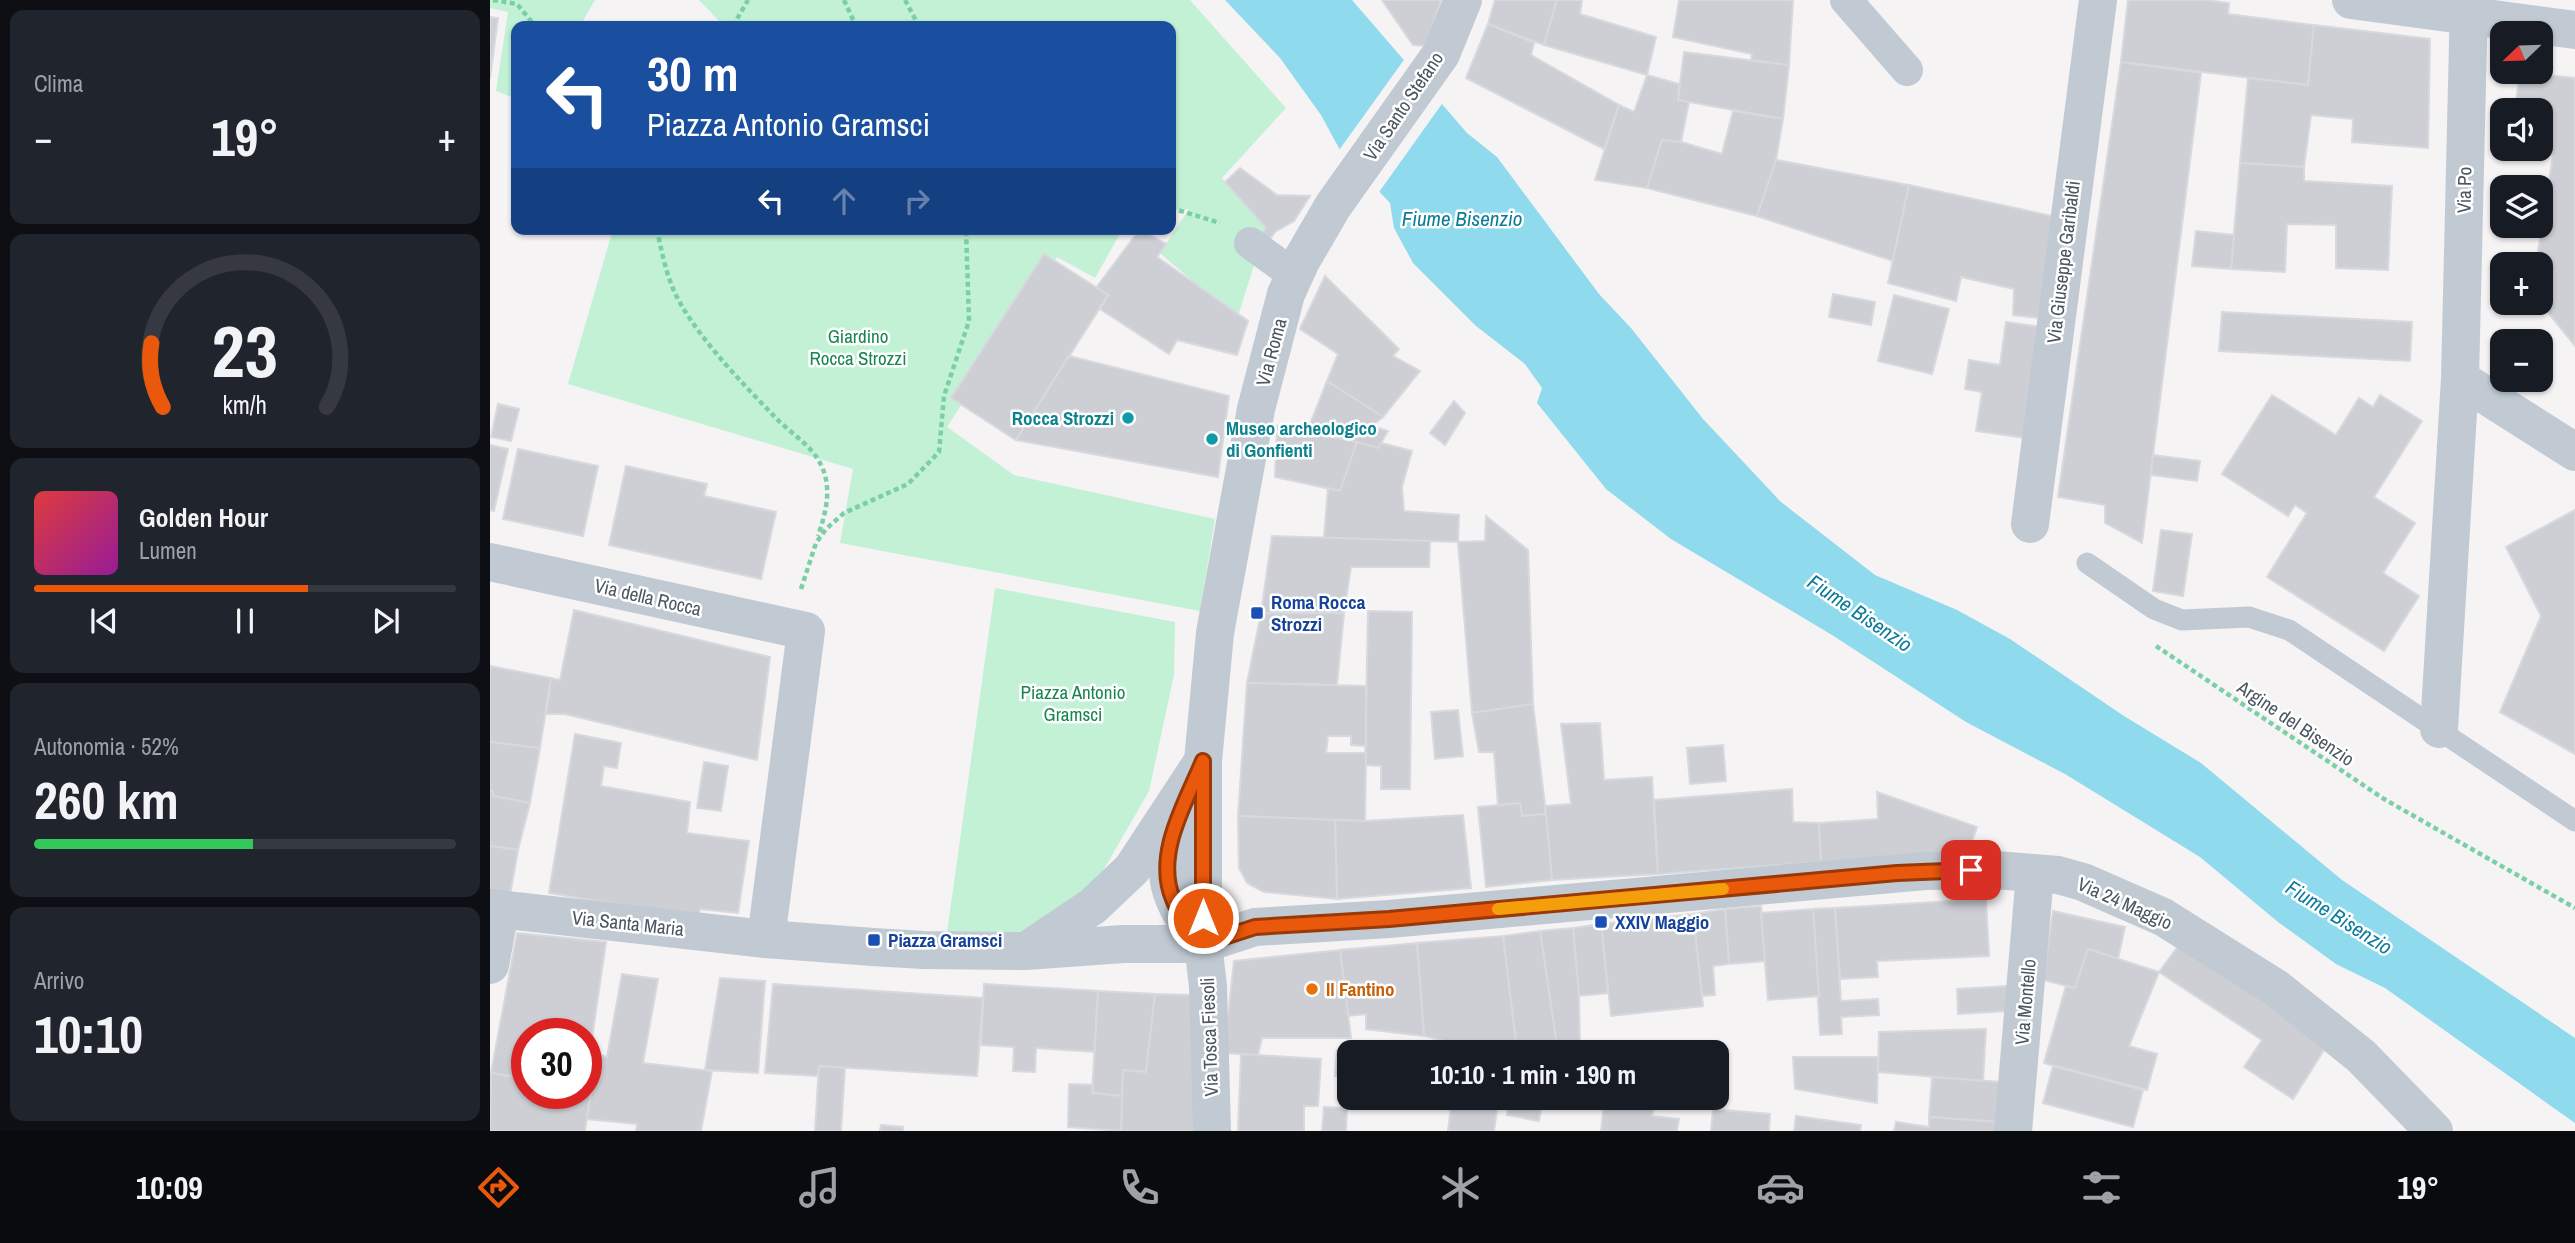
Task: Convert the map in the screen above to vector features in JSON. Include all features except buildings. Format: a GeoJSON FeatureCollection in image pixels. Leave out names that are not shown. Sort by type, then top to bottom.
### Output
{"type":"FeatureCollection","features":[{"type":"Feature","properties":{"kind":"street","name":"Via Santo Stefano"},"geometry":{"type":"LineString","coordinates":[[1333,206],[1441,54],[1463,0]]}},
{"type":"Feature","properties":{"kind":"street"},"geometry":{"type":"LineString","coordinates":[[1846,0],[1907,70]]}},
{"type":"Feature","properties":{"kind":"street","name":"Via Giuseppe Garibaldi"},"geometry":{"type":"LineString","coordinates":[[2030,524],[2098,0]]}},
{"type":"Feature","properties":{"kind":"street"},"geometry":{"type":"LineString","coordinates":[[2351,0],[2469,8],[2575,30]]}},
{"type":"Feature","properties":{"kind":"street","name":"Via Po"},"geometry":{"type":"LineString","coordinates":[[2439,729],[2460,379],[2469,8]]}},
{"type":"Feature","properties":{"kind":"street","name":"Via Roma"},"geometry":{"type":"LineString","coordinates":[[1203,761],[1215,633],[1256,409],[1286,294],[1333,206]]}},
{"type":"Feature","properties":{"kind":"street"},"geometry":{"type":"LineString","coordinates":[[1250,243],[1294,275]]}},
{"type":"Feature","properties":{"kind":"street"},"geometry":{"type":"LineString","coordinates":[[2460,379],[2575,452]]}},
{"type":"Feature","properties":{"kind":"street","name":"Via della Rocca"},"geometry":{"type":"LineString","coordinates":[[490,562],[797,629]]}},
{"type":"Feature","properties":{"kind":"street"},"geometry":{"type":"LineString","coordinates":[[797,629],[766,939],[923,950],[1026,951],[1123,944],[1203,944]]}},
{"type":"Feature","properties":{"kind":"street"},"geometry":{"type":"LineString","coordinates":[[1026,951],[1093,906],[1132,869],[1203,761]]}},
{"type":"Feature","properties":{"kind":"street"},"geometry":{"type":"LineString","coordinates":[[1203,761],[1178,821],[1167,868],[1173,901],[1203,944]]}},
{"type":"Feature","properties":{"kind":"street","name":"Via 24 Maggio"},"geometry":{"type":"LineString","coordinates":[[1203,944],[1255,927],[1389,919],[1925,871],[1996,870],[2035,873],[2084,882],[2122,897],[2163,918],[2276,988],[2361,1056],[2434,1131]]}},
{"type":"Feature","properties":{"kind":"street","name":"Via Montello"},"geometry":{"type":"LineString","coordinates":[[2013,1131],[2035,873]]}},
{"type":"Feature","properties":{"kind":"street"},"geometry":{"type":"LineString","coordinates":[[490,965],[495,909]]}},
{"type":"Feature","properties":{"kind":"street","name":"Via Santa Maria"},"geometry":{"type":"LineString","coordinates":[[495,909],[766,939]]}},
{"type":"Feature","properties":{"kind":"street","name":"Via Tosca Fiesoli"},"geometry":{"type":"LineString","coordinates":[[1203,944],[1208,986],[1212,1131]]}},
{"type":"Feature","properties":{"kind":"lane"},"geometry":{"type":"LineString","coordinates":[[2087,563],[2154,609],[2182,620],[2249,617],[2289,630],[2575,821]]}},
{"type":"Feature","properties":{"kind":"path"},"geometry":{"type":"LineString","coordinates":[[493,0],[517,4],[531,21]]}},
{"type":"Feature","properties":{"kind":"path"},"geometry":{"type":"LineString","coordinates":[[736,21],[748,0]]}},
{"type":"Feature","properties":{"kind":"path"},"geometry":{"type":"LineString","coordinates":[[844,0],[854,21]]}},
{"type":"Feature","properties":{"kind":"path"},"geometry":{"type":"LineString","coordinates":[[905,0],[916,21]]}},
{"type":"Feature","properties":{"kind":"path"},"geometry":{"type":"LineString","coordinates":[[1176,210],[1224,224],[1250,243]]}},
{"type":"Feature","properties":{"kind":"path"},"geometry":{"type":"LineString","coordinates":[[658,235],[664,266],[678,299],[693,324],[758,400],[820,461],[827,480],[827,508],[816,543],[797,629]]}},
{"type":"Feature","properties":{"kind":"path"},"geometry":{"type":"LineString","coordinates":[[816,543],[826,528],[844,513],[908,484],[940,452],[944,396],[969,321],[966,235]]}},
{"type":"Feature","properties":{"kind":"path","name":"Argine del Bisenzio"},"geometry":{"type":"LineString","coordinates":[[2147,640],[2384,799],[2575,908]]}},
{"type":"Feature","properties":{"kind":"green space"},"geometry":{"type":"Polygon","coordinates":[[[490,0],[595,0],[583,21],[511,21],[511,97],[496,91],[508,12],[490,8],[490,0]]]}},
{"type":"Feature","properties":{"kind":"green space"},"geometry":{"type":"Polygon","coordinates":[[[699,0],[1190,0],[1286,108],[1222,178],[1266,228],[1261,235],[1262,240],[1239,313],[1227,311],[1160,253],[1172,235],[1176,235],[1176,229],[1189,209],[1176,210],[1176,21],[719,21],[699,0]]]}},
{"type":"Feature","properties":{"kind":"green space","name":"Giardino Rocca Strozzi"},"geometry":{"type":"Polygon","coordinates":[[[611,235],[1119,235],[1095,278],[1057,257],[947,427],[1014,475],[1215,519],[1200,611],[840,543],[853,469],[568,384],[611,235]]]}},
{"type":"Feature","properties":{"kind":"green space","name":"Piazza Antonio Gramsci"},"geometry":{"type":"Polygon","coordinates":[[[995,588],[1175,622],[1174,675],[1149,791],[1092,890],[1027,934],[947,933],[995,588]]]}},
{"type":"Feature","properties":{"kind":"water","name":"Fiume Bisenzio"},"geometry":{"type":"Polygon","coordinates":[[[1225,0],[1352,0],[1467,133],[1497,157],[1599,294],[1631,328],[1703,419],[1781,502],[1875,575],[1957,610],[2010,639],[2124,716],[2201,763],[2342,880],[2575,1038],[2575,1123],[2385,988],[2336,964],[2278,922],[2200,857],[2065,774],[1966,722],[1832,635],[1671,539],[1606,489],[1537,403],[1542,388],[1525,364],[1476,326],[1413,263],[1394,228],[1390,203],[1340,150],[1321,115],[1280,58],[1225,0]]]}},
{"type":"Feature","properties":{"kind":"pier"},"geometry":{"type":"Polygon","coordinates":[[[1406,57],[1444,101],[1377,195],[1337,153],[1406,57]]]}},
{"type":"Feature","properties":{"kind":"slow traffic"},"geometry":{"type":"LineString","coordinates":[[1498,909],[1723,889]]}},
{"type":"Feature","properties":{"kind":"place","name":"Rocca Strozzi"},"geometry":{"type":"Point","coordinates":[1128,418]}},
{"type":"Feature","properties":{"kind":"place","name":"Museo archeologico di Gonfienti"},"geometry":{"type":"Point","coordinates":[1212,439]}},
{"type":"Feature","properties":{"kind":"place","name":"Roma Rocca Strozzi"},"geometry":{"type":"Point","coordinates":[1257,613]}},
{"type":"Feature","properties":{"kind":"place","name":"XXIV Maggio"},"geometry":{"type":"Point","coordinates":[1601,922]}},
{"type":"Feature","properties":{"kind":"place","name":"Piazza Gramsci"},"geometry":{"type":"Point","coordinates":[874,940]}},
{"type":"Feature","properties":{"kind":"place","name":"Il Fantino"},"geometry":{"type":"Point","coordinates":[1312,989]}},
{"type":"Feature","properties":{"kind":"route"},"geometry":{"type":"LineString","coordinates":[[1203,918],[1203,761],[1178,821],[1167,868],[1173,901],[1203,944],[1255,927],[1293,923],[1389,919],[1897,873],[1971,870]]}}]}
